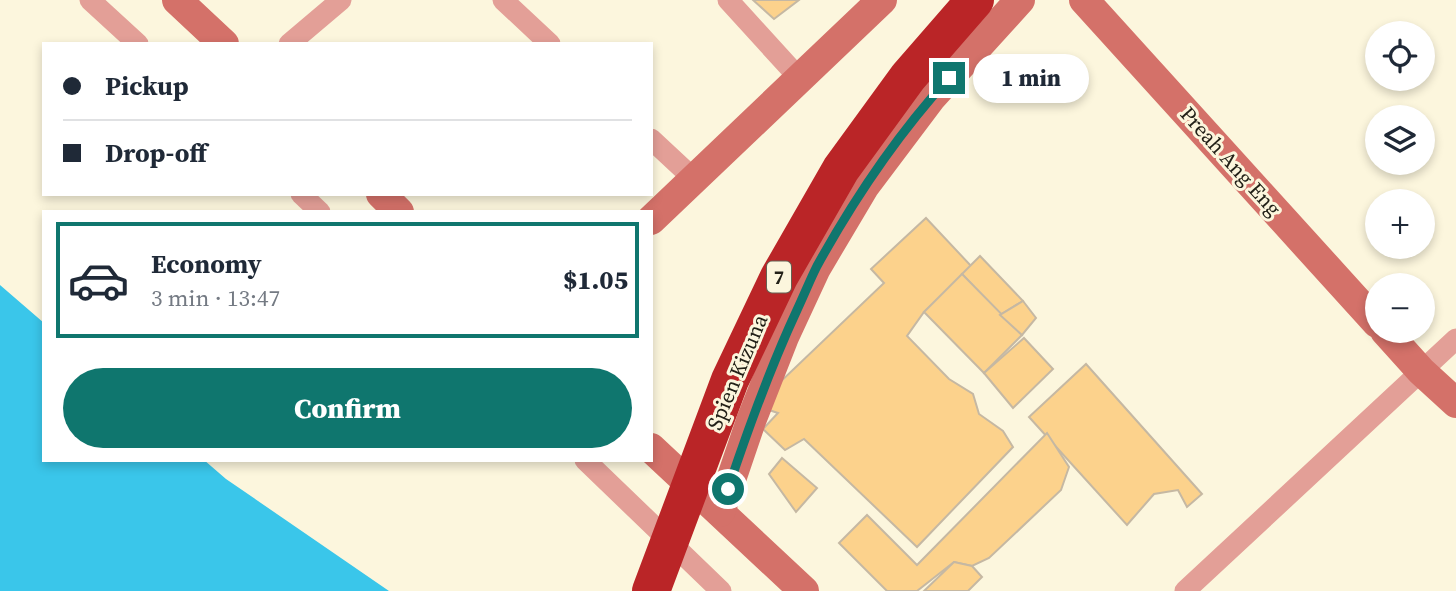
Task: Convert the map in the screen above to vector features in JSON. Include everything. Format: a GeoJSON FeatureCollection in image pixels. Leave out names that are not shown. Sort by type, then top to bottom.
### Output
{"type":"FeatureCollection","features":[{"type":"Feature","properties":{"kind":"highway","name":"Spien Kizuna"},"geometry":{"type":"LineString","coordinates":[[651,591],[730,380],[779,277],[841,169],[908,77],[975,0]]}},
{"type":"Feature","properties":{"kind":"street"},"geometry":{"type":"LineString","coordinates":[[90,0],[136,42]]}},
{"type":"Feature","properties":{"kind":"street"},"geometry":{"type":"LineString","coordinates":[[177,0],[221,42]]}},
{"type":"Feature","properties":{"kind":"street"},"geometry":{"type":"LineString","coordinates":[[291,42],[341,0]]}},
{"type":"Feature","properties":{"kind":"street"},"geometry":{"type":"LineString","coordinates":[[503,0],[548,42]]}},
{"type":"Feature","properties":{"kind":"street"},"geometry":{"type":"LineString","coordinates":[[728,0],[800,79]]}},
{"type":"Feature","properties":{"kind":"street"},"geometry":{"type":"LineString","coordinates":[[653,218],[882,0]]}},
{"type":"Feature","properties":{"kind":"street"},"geometry":{"type":"LineString","coordinates":[[720,512],[751,421],[784,337],[816,268],[864,187],[931,98],[1020,0]]}},
{"type":"Feature","properties":{"kind":"street","name":"Preah Ang Eng"},"geometry":{"type":"LineString","coordinates":[[1084,0],[1365,310]]}},
{"type":"Feature","properties":{"kind":"street"},"geometry":{"type":"LineString","coordinates":[[653,141],[694,179]]}},
{"type":"Feature","properties":{"kind":"street"},"geometry":{"type":"LineString","coordinates":[[303,196],[318,210]]}},
{"type":"Feature","properties":{"kind":"street"},"geometry":{"type":"LineString","coordinates":[[383,196],[397,210]]}},
{"type":"Feature","properties":{"kind":"street"},"geometry":{"type":"LineString","coordinates":[[1185,591],[1456,339]]}},
{"type":"Feature","properties":{"kind":"street"},"geometry":{"type":"LineString","coordinates":[[1396,343],[1456,403]]}},
{"type":"Feature","properties":{"kind":"street"},"geometry":{"type":"LineString","coordinates":[[653,450],[804,591]]}},
{"type":"Feature","properties":{"kind":"street"},"geometry":{"type":"LineString","coordinates":[[587,462],[721,591]]}},
{"type":"Feature","properties":{"kind":"water"},"geometry":{"type":"Polygon","coordinates":[[[0,285],[42,321],[42,462],[206,462],[226,479],[389,591],[0,591],[0,285]]]}},
{"type":"Feature","properties":{"kind":"building"},"geometry":{"type":"Polygon","coordinates":[[[753,0],[799,0],[774,19],[753,0]]]}},
{"type":"Feature","properties":{"kind":"building"},"geometry":{"type":"Polygon","coordinates":[[[926,218],[972,267],[924,312],[907,336],[949,379],[973,394],[979,414],[1003,431],[1013,447],[917,547],[804,439],[785,450],[763,429],[778,413],[769,410],[777,385],[884,283],[871,269],[926,218]]]}},
{"type":"Feature","properties":{"kind":"building"},"geometry":{"type":"Polygon","coordinates":[[[980,256],[1023,301],[1000,315],[962,274],[980,256]]]}},
{"type":"Feature","properties":{"kind":"building"},"geometry":{"type":"Polygon","coordinates":[[[962,274],[1022,335],[984,373],[924,312],[962,274]]]}},
{"type":"Feature","properties":{"kind":"building"},"geometry":{"type":"Polygon","coordinates":[[[1023,301],[1036,318],[1022,335],[1000,315],[1023,301]]]}},
{"type":"Feature","properties":{"kind":"building"},"geometry":{"type":"Polygon","coordinates":[[[1024,338],[1053,369],[1013,408],[984,373],[1024,338]]]}},
{"type":"Feature","properties":{"kind":"building"},"geometry":{"type":"Polygon","coordinates":[[[1086,364],[1202,494],[1187,507],[1178,490],[1154,494],[1127,525],[1029,417],[1086,364]]]}},
{"type":"Feature","properties":{"kind":"building"},"geometry":{"type":"Polygon","coordinates":[[[1047,433],[1069,467],[1061,490],[989,558],[972,566],[954,562],[917,591],[887,591],[839,543],[867,515],[917,565],[1047,433]]]}},
{"type":"Feature","properties":{"kind":"building"},"geometry":{"type":"Polygon","coordinates":[[[782,458],[817,488],[796,512],[769,474],[782,458]]]}},
{"type":"Feature","properties":{"kind":"building"},"geometry":{"type":"Polygon","coordinates":[[[954,562],[972,566],[982,577],[968,591],[924,591],[954,562]]]}},
{"type":"Feature","properties":{"kind":"route"},"geometry":{"type":"LineString","coordinates":[[728,489],[784,337],[816,268],[864,187],[949,78]]}}]}
